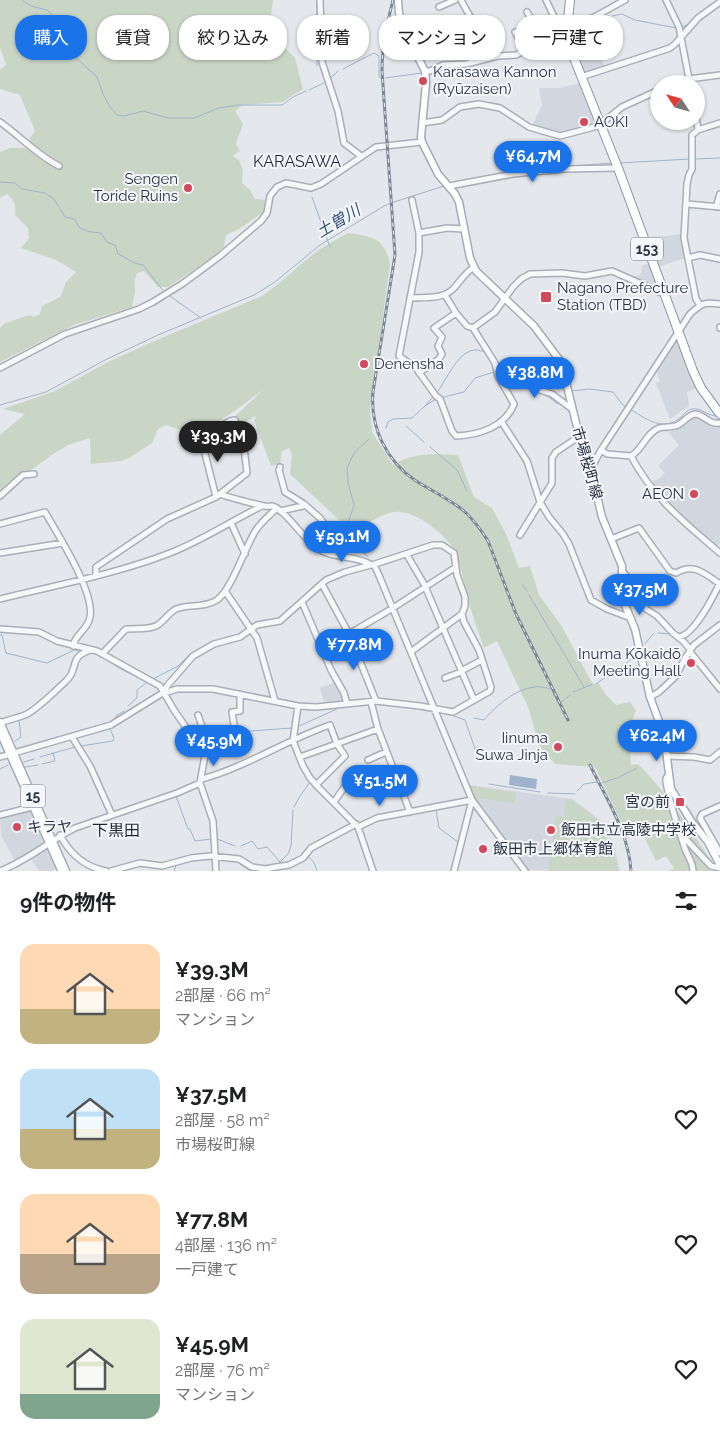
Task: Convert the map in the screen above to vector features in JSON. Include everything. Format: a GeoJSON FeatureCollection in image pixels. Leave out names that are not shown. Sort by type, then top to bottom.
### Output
{"type":"FeatureCollection","features":[{"type":"Feature","properties":{"kind":"highway","name":"153"},"geometry":{"type":"LineString","coordinates":[[567,15],[570,0]]}},
{"type":"Feature","properties":{"kind":"highway","name":"153"},"geometry":{"type":"LineString","coordinates":[[575,60],[617,165],[696,379],[719,413]]}},
{"type":"Feature","properties":{"kind":"main road","name":"市場桜町線"},"geometry":{"type":"LineString","coordinates":[[398,0],[402,26],[425,71],[426,83],[422,142],[432,163],[459,202],[470,258],[474,267],[534,326],[557,356],[591,471],[602,517],[624,573],[622,598],[631,618],[640,647],[650,697],[664,735],[668,776],[675,797],[719,860]]}},
{"type":"Feature","properties":{"kind":"main road","name":"15"},"geometry":{"type":"LineString","coordinates":[[0,722],[32,807],[51,843]]}},
{"type":"Feature","properties":{"kind":"main road","name":"15"},"geometry":{"type":"LineString","coordinates":[[0,732],[12,753],[51,843],[61,871]]}},
{"type":"Feature","properties":{"kind":"street"},"geometry":{"type":"LineString","coordinates":[[320,0],[322,62],[338,111],[344,143],[361,156]]}},
{"type":"Feature","properties":{"kind":"street"},"geometry":{"type":"LineString","coordinates":[[439,7],[455,0]]}},
{"type":"Feature","properties":{"kind":"street"},"geometry":{"type":"LineString","coordinates":[[461,0],[468,15]]}},
{"type":"Feature","properties":{"kind":"street"},"geometry":{"type":"LineString","coordinates":[[546,0],[554,15]]}},
{"type":"Feature","properties":{"kind":"street"},"geometry":{"type":"LineString","coordinates":[[597,15],[625,0]]}},
{"type":"Feature","properties":{"kind":"street"},"geometry":{"type":"LineString","coordinates":[[666,0],[679,27],[688,75]]}},
{"type":"Feature","properties":{"kind":"street"},"geometry":{"type":"LineString","coordinates":[[581,77],[670,48],[698,18],[720,2]]}},
{"type":"Feature","properties":{"kind":"street"},"geometry":{"type":"LineString","coordinates":[[425,71],[443,65],[482,60]]}},
{"type":"Feature","properties":{"kind":"street"},"geometry":{"type":"LineString","coordinates":[[705,78],[720,76]]}},
{"type":"Feature","properties":{"kind":"street"},"geometry":{"type":"LineString","coordinates":[[422,123],[442,120],[460,106],[479,104],[500,108],[529,127],[560,136],[600,125],[622,107],[650,94]]}},
{"type":"Feature","properties":{"kind":"street"},"geometry":{"type":"LineString","coordinates":[[0,122],[27,142],[45,159],[59,166]]}},
{"type":"Feature","properties":{"kind":"street"},"geometry":{"type":"LineString","coordinates":[[705,128],[720,123]]}},
{"type":"Feature","properties":{"kind":"street"},"geometry":{"type":"LineString","coordinates":[[698,130],[692,135],[693,162],[689,175],[684,230],[696,299],[700,305]]}},
{"type":"Feature","properties":{"kind":"street"},"geometry":{"type":"LineString","coordinates":[[0,368],[65,334],[139,309],[166,293],[220,256],[261,221],[267,213],[270,196],[277,187],[286,184],[311,188],[376,147],[422,142]]}},
{"type":"Feature","properties":{"kind":"street"},"geometry":{"type":"LineString","coordinates":[[447,185],[513,174],[617,165]]}},
{"type":"Feature","properties":{"kind":"street"},"geometry":{"type":"LineString","coordinates":[[687,204],[718,207],[720,194]]}},
{"type":"Feature","properties":{"kind":"street"},"geometry":{"type":"LineString","coordinates":[[412,200],[419,233],[419,252],[399,356],[419,372],[439,398],[452,431],[456,436],[472,434],[490,429],[501,421],[514,404],[498,376],[495,362],[473,328],[467,326],[445,295]]}},
{"type":"Feature","properties":{"kind":"street"},"geometry":{"type":"LineString","coordinates":[[419,233],[447,228],[464,229]]}},
{"type":"Feature","properties":{"kind":"street"},"geometry":{"type":"LineString","coordinates":[[688,258],[700,255],[720,259],[720,254]]}},
{"type":"Feature","properties":{"kind":"street"},"geometry":{"type":"LineString","coordinates":[[410,298],[445,295],[454,288],[463,275],[474,267]]}},
{"type":"Feature","properties":{"kind":"street"},"geometry":{"type":"LineString","coordinates":[[473,328],[500,308],[504,298],[521,278],[530,274],[562,273],[585,276],[612,271],[664,294]]}},
{"type":"Feature","properties":{"kind":"street"},"geometry":{"type":"LineString","coordinates":[[591,471],[601,450],[690,314],[700,305],[706,303],[720,304]]}},
{"type":"Feature","properties":{"kind":"street"},"geometry":{"type":"LineString","coordinates":[[419,372],[439,359],[442,354],[438,346],[442,336],[434,328],[456,313]]}},
{"type":"Feature","properties":{"kind":"street"},"geometry":{"type":"LineString","coordinates":[[524,378],[540,390],[552,394],[572,409]]}},
{"type":"Feature","properties":{"kind":"street"},"geometry":{"type":"LineString","coordinates":[[601,450],[607,454],[631,456],[639,449],[647,437],[659,427],[677,425],[691,415],[700,416],[712,423],[720,423]]}},
{"type":"Feature","properties":{"kind":"street"},"geometry":{"type":"LineString","coordinates":[[96,575],[96,567],[145,533],[167,519],[218,495],[247,474],[244,448],[235,420],[200,434],[218,495]]}},
{"type":"Feature","properties":{"kind":"street"},"geometry":{"type":"LineString","coordinates":[[501,421],[528,460],[540,502],[563,534],[591,600],[607,609],[631,618]]}},
{"type":"Feature","properties":{"kind":"street"},"geometry":{"type":"LineString","coordinates":[[520,535],[552,483],[552,458],[556,452],[574,440],[580,439]]}},
{"type":"Feature","properties":{"kind":"street"},"geometry":{"type":"LineString","coordinates":[[631,456],[638,470],[668,509],[720,553]]}},
{"type":"Feature","properties":{"kind":"street"},"geometry":{"type":"LineString","coordinates":[[280,467],[279,470],[285,492],[304,504],[320,518],[334,537]]}},
{"type":"Feature","properties":{"kind":"street"},"geometry":{"type":"LineString","coordinates":[[0,496],[23,475],[34,474]]}},
{"type":"Feature","properties":{"kind":"street"},"geometry":{"type":"LineString","coordinates":[[218,495],[262,506],[273,506],[312,545],[322,552],[365,561],[373,565],[412,651],[433,708],[472,800],[525,871]]}},
{"type":"Feature","properties":{"kind":"street"},"geometry":{"type":"LineString","coordinates":[[102,654],[126,629],[154,626],[178,608],[215,601],[225,591],[255,531],[263,521],[279,510],[303,506],[304,504]]}},
{"type":"Feature","properties":{"kind":"street"},"geometry":{"type":"LineString","coordinates":[[0,599],[96,575],[171,553],[231,524],[262,506]]}},
{"type":"Feature","properties":{"kind":"street"},"geometry":{"type":"LineString","coordinates":[[0,524],[45,512],[63,543],[89,599],[91,615],[86,628],[74,639],[73,646]]}},
{"type":"Feature","properties":{"kind":"street"},"geometry":{"type":"LineString","coordinates":[[231,524],[245,554]]}},
{"type":"Feature","properties":{"kind":"street"},"geometry":{"type":"LineString","coordinates":[[611,539],[639,528],[670,571],[676,573],[684,568],[692,568],[720,584],[705,612],[685,635],[678,637]]}},
{"type":"Feature","properties":{"kind":"street"},"geometry":{"type":"LineString","coordinates":[[1,550],[63,543]]}},
{"type":"Feature","properties":{"kind":"street"},"geometry":{"type":"LineString","coordinates":[[164,693],[167,686],[193,656],[214,644],[240,637],[262,624],[280,621],[322,584],[345,572],[407,555],[433,545],[442,545],[454,553],[457,575],[465,597],[465,606],[462,614],[412,651]]}},
{"type":"Feature","properties":{"kind":"street"},"geometry":{"type":"LineString","coordinates":[[407,555],[425,587],[474,700]]}},
{"type":"Feature","properties":{"kind":"street"},"geometry":{"type":"LineString","coordinates":[[350,634],[456,567]]}},
{"type":"Feature","properties":{"kind":"street"},"geometry":{"type":"LineString","coordinates":[[624,573],[646,609],[657,616],[678,637],[720,689]]}},
{"type":"Feature","properties":{"kind":"street"},"geometry":{"type":"LineString","coordinates":[[322,584],[350,634],[373,702],[378,729],[410,812]]}},
{"type":"Feature","properties":{"kind":"street"},"geometry":{"type":"LineString","coordinates":[[225,591],[257,638],[275,701]]}},
{"type":"Feature","properties":{"kind":"street"},"geometry":{"type":"LineString","coordinates":[[302,602],[344,693],[347,704]]}},
{"type":"Feature","properties":{"kind":"street"},"geometry":{"type":"LineString","coordinates":[[0,757],[110,725],[164,693],[176,689],[213,689],[298,706],[316,707],[373,702],[453,712],[490,691],[491,687],[482,660],[462,614]]}},
{"type":"Feature","properties":{"kind":"street"},"geometry":{"type":"LineString","coordinates":[[650,697],[659,692],[676,676],[690,650],[720,625]]}},
{"type":"Feature","properties":{"kind":"street"},"geometry":{"type":"LineString","coordinates":[[0,629],[38,632],[57,641],[91,650],[102,654],[160,686],[205,755],[201,781],[213,821],[216,871]]}},
{"type":"Feature","properties":{"kind":"street"},"geometry":{"type":"LineString","coordinates":[[0,722],[26,714],[48,697],[72,674],[75,660],[80,654],[91,650]]}},
{"type":"Feature","properties":{"kind":"street"},"geometry":{"type":"LineString","coordinates":[[445,678],[482,660]]}},
{"type":"Feature","properties":{"kind":"street"},"geometry":{"type":"LineString","coordinates":[[192,737],[235,731],[232,712],[240,711],[240,694]]}},
{"type":"Feature","properties":{"kind":"street"},"geometry":{"type":"LineString","coordinates":[[298,706],[293,741],[300,758],[310,778],[357,826],[373,871]]}},
{"type":"Feature","properties":{"kind":"street"},"geometry":{"type":"LineString","coordinates":[[198,715],[205,735]]}},
{"type":"Feature","properties":{"kind":"street"},"geometry":{"type":"LineString","coordinates":[[0,871],[18,864],[60,835],[177,793],[310,732],[330,725],[337,744],[345,756],[316,784]]}},
{"type":"Feature","properties":{"kind":"street"},"geometry":{"type":"LineString","coordinates":[[300,758],[378,729]]}},
{"type":"Feature","properties":{"kind":"street"},"geometry":{"type":"LineString","coordinates":[[72,737],[90,766],[112,815]]}},
{"type":"Feature","properties":{"kind":"street"},"geometry":{"type":"LineString","coordinates":[[368,760],[386,752]]}},
{"type":"Feature","properties":{"kind":"street"},"geometry":{"type":"LineString","coordinates":[[667,756],[694,756],[710,760],[720,752]]}},
{"type":"Feature","properties":{"kind":"street"},"geometry":{"type":"LineString","coordinates":[[334,802],[352,776]]}},
{"type":"Feature","properties":{"kind":"street"},"geometry":{"type":"LineString","coordinates":[[668,776],[666,782],[670,806],[692,862],[693,871]]}},
{"type":"Feature","properties":{"kind":"street"},"geometry":{"type":"LineString","coordinates":[[111,871],[140,863],[162,866],[191,858],[215,856],[239,859],[252,867],[259,868],[289,865],[302,858],[311,848],[377,818],[472,800]]}},
{"type":"Feature","properties":{"kind":"street"},"geometry":{"type":"LineString","coordinates":[[454,871],[472,800]]}},
{"type":"Feature","properties":{"kind":"street"},"geometry":{"type":"LineString","coordinates":[[680,833],[711,866],[719,860],[700,818],[702,814],[720,806]]}},
{"type":"Feature","properties":{"kind":"street"},"geometry":{"type":"LineString","coordinates":[[0,814],[32,807]]}},
{"type":"Feature","properties":{"kind":"street"},"geometry":{"type":"LineString","coordinates":[[60,835],[66,847],[84,864],[106,871]]}},
{"type":"Feature","properties":{"kind":"shaded area"},"geometry":{"type":"Polygon","coordinates":[[[579,60],[602,60],[604,68],[584,74],[579,60]]]}},
{"type":"Feature","properties":{"kind":"shaded area"},"geometry":{"type":"Polygon","coordinates":[[[580,83],[596,123],[559,134],[532,126],[542,105],[539,88],[560,88],[580,83]]]}},
{"type":"Feature","properties":{"kind":"shaded area"},"geometry":{"type":"Polygon","coordinates":[[[682,234],[685,258],[658,267],[647,238],[682,234]]]}},
{"type":"Feature","properties":{"kind":"shaded area"},"geometry":{"type":"Polygon","coordinates":[[[651,263],[659,287],[632,277],[640,275],[643,265],[651,263]]]}},
{"type":"Feature","properties":{"kind":"shaded area"},"geometry":{"type":"Polygon","coordinates":[[[677,340],[699,387],[687,392],[689,406],[670,419],[656,383],[660,381],[656,369],[673,341],[677,340]]]}},
{"type":"Feature","properties":{"kind":"shaded area"},"geometry":{"type":"Polygon","coordinates":[[[696,415],[720,425],[720,543],[717,548],[681,518],[651,482],[660,478],[665,473],[658,466],[679,445],[669,433],[696,415]]]}},
{"type":"Feature","properties":{"kind":"shaded area"},"geometry":{"type":"Polygon","coordinates":[[[336,682],[344,702],[325,705],[320,688],[336,682]]]}},
{"type":"Feature","properties":{"kind":"shaded area","name":"飯田市立高陵中学校"},"geometry":{"type":"Polygon","coordinates":[[[470,785],[573,799],[605,824],[614,845],[620,871],[526,870],[475,800],[469,787],[470,785]]]}},
{"type":"Feature","properties":{"kind":"shaded area"},"geometry":{"type":"Polygon","coordinates":[[[29,809],[44,844],[16,863],[1,835],[0,816],[29,809]]]}},
{"type":"Feature","properties":{"kind":"shaded area"},"geometry":{"type":"Polygon","coordinates":[[[47,849],[56,869],[52,871],[39,871],[30,858],[47,849]]]}},
{"type":"Feature","properties":{"kind":"green space"},"geometry":{"type":"Polygon","coordinates":[[[0,0],[273,0],[271,15],[179,15],[179,60],[287,60],[287,50],[295,58],[303,89],[282,102],[243,105],[235,111],[243,124],[236,144],[240,151],[232,156],[239,160],[243,170],[242,183],[250,190],[255,199],[265,200],[265,211],[239,229],[226,235],[224,247],[210,259],[168,287],[158,287],[144,271],[137,273],[132,307],[74,325],[0,362],[0,328],[5,323],[30,315],[34,317],[40,314],[42,306],[61,296],[66,282],[76,272],[56,260],[21,248],[29,238],[28,228],[15,215],[14,203],[10,196],[7,194],[0,198],[0,152],[10,148],[28,148],[30,138],[35,131],[20,95],[0,89],[0,70],[6,65],[0,47],[0,0]]]}},
{"type":"Feature","properties":{"kind":"green space"},"geometry":{"type":"Polygon","coordinates":[[[348,233],[377,240],[385,249],[390,265],[370,409],[372,432],[393,465],[417,456],[433,454],[458,455],[474,497],[492,508],[506,534],[519,568],[530,566],[539,595],[561,625],[593,685],[598,683],[616,705],[630,702],[636,711],[630,731],[631,765],[638,764],[678,812],[713,864],[710,871],[669,871],[674,868],[666,856],[656,861],[641,830],[627,835],[595,767],[555,764],[539,745],[528,707],[497,641],[484,648],[468,600],[457,557],[446,539],[432,526],[416,516],[395,512],[388,513],[351,529],[290,474],[292,455],[289,448],[282,451],[280,464],[271,466],[254,420],[257,415],[238,427],[235,421],[230,421],[264,389],[216,423],[205,428],[185,431],[166,425],[158,429],[152,443],[121,461],[91,464],[90,438],[68,445],[31,470],[0,498],[0,435],[25,414],[3,409],[55,391],[108,362],[262,296],[316,252],[348,233]]]}},
{"type":"Feature","properties":{"kind":"green space"},"geometry":{"type":"Polygon","coordinates":[[[470,786],[516,793],[514,803],[475,798],[470,786]]]}},
{"type":"Feature","properties":{"kind":"green space"},"geometry":{"type":"Polygon","coordinates":[[[567,799],[572,800],[604,825],[612,846],[618,871],[548,871],[556,816],[564,817],[567,799]]]}},
{"type":"Feature","properties":{"kind":"water"},"geometry":{"type":"Polygon","coordinates":[[[510,775],[537,779],[536,789],[509,785],[510,775]]]}},
{"type":"Feature","properties":{"kind":"waterway"},"geometry":{"type":"LineString","coordinates":[[22,0],[31,6],[47,10],[62,23],[75,57],[97,77],[103,94],[117,115],[124,116],[143,111],[168,118],[194,118],[219,108],[238,105],[282,105],[306,91]]}},
{"type":"Feature","properties":{"kind":"waterway"},"geometry":{"type":"LineString","coordinates":[[317,0],[317,66]]}},
{"type":"Feature","properties":{"kind":"waterway"},"geometry":{"type":"LineString","coordinates":[[617,15],[622,14],[635,20],[676,28]]}},
{"type":"Feature","properties":{"kind":"waterway"},"geometry":{"type":"LineString","coordinates":[[682,27],[689,24]]}},
{"type":"Feature","properties":{"kind":"waterway"},"geometry":{"type":"LineString","coordinates":[[343,69],[374,53],[379,56],[379,77],[381,78]]}},
{"type":"Feature","properties":{"kind":"waterway"},"geometry":{"type":"LineString","coordinates":[[505,58],[510,58]]}},
{"type":"Feature","properties":{"kind":"waterway"},"geometry":{"type":"LineString","coordinates":[[434,72],[459,67]]}},
{"type":"Feature","properties":{"kind":"waterway"},"geometry":{"type":"LineString","coordinates":[[330,79],[338,71]]}},
{"type":"Feature","properties":{"kind":"waterway"},"geometry":{"type":"LineString","coordinates":[[385,78],[422,73]]}},
{"type":"Feature","properties":{"kind":"waterway"},"geometry":{"type":"LineString","coordinates":[[309,90],[326,82]]}},
{"type":"Feature","properties":{"kind":"waterway","name":"土曽川"},"geometry":{"type":"LineString","coordinates":[[694,159],[720,158]]}},
{"type":"Feature","properties":{"kind":"waterway","name":"土曽川"},"geometry":{"type":"LineString","coordinates":[[619,163],[690,159]]}},
{"type":"Feature","properties":{"kind":"waterway","name":"土曽川"},"geometry":{"type":"LineString","coordinates":[[534,169],[612,163]]}},
{"type":"Feature","properties":{"kind":"waterway"},"geometry":{"type":"LineString","coordinates":[[0,182],[15,183],[22,189],[45,193],[54,199],[65,217],[74,219],[83,230],[101,233],[107,242],[115,245],[118,254],[143,265],[164,292]]}},
{"type":"Feature","properties":{"kind":"waterway","name":"土曽川"},"geometry":{"type":"LineString","coordinates":[[0,405],[46,392],[105,360],[158,335],[254,295],[275,282],[320,245],[384,206],[444,186]]}},
{"type":"Feature","properties":{"kind":"waterway"},"geometry":{"type":"LineString","coordinates":[[312,197],[330,247]]}},
{"type":"Feature","properties":{"kind":"waterway"},"geometry":{"type":"LineString","coordinates":[[167,294],[201,318]]}},
{"type":"Feature","properties":{"kind":"waterway"},"geometry":{"type":"LineString","coordinates":[[436,394],[463,355],[477,350],[486,353]]}},
{"type":"Feature","properties":{"kind":"waterway"},"geometry":{"type":"LineString","coordinates":[[497,362],[524,383]]}},
{"type":"Feature","properties":{"kind":"waterway"},"geometry":{"type":"LineString","coordinates":[[440,398],[464,392],[475,378],[494,372]]}},
{"type":"Feature","properties":{"kind":"waterway"},"geometry":{"type":"LineString","coordinates":[[500,372],[520,381]]}},
{"type":"Feature","properties":{"kind":"waterway"},"geometry":{"type":"LineString","coordinates":[[523,383],[549,397],[556,403],[560,403]]}},
{"type":"Feature","properties":{"kind":"waterway"},"geometry":{"type":"LineString","coordinates":[[572,391],[589,389],[613,392],[626,407]]}},
{"type":"Feature","properties":{"kind":"waterway"},"geometry":{"type":"LineString","coordinates":[[425,406],[433,397]]}},
{"type":"Feature","properties":{"kind":"waterway"},"geometry":{"type":"LineString","coordinates":[[386,428],[388,422],[393,419],[412,418],[436,399]]}},
{"type":"Feature","properties":{"kind":"waterway"},"geometry":{"type":"LineString","coordinates":[[630,409],[652,422],[665,424],[677,420],[692,409],[698,409],[718,416]]}},
{"type":"Feature","properties":{"kind":"waterway"},"geometry":{"type":"LineString","coordinates":[[406,426],[424,442]]}},
{"type":"Feature","properties":{"kind":"waterway"},"geometry":{"type":"LineString","coordinates":[[368,557],[344,535],[354,505],[348,482],[347,468],[354,453],[369,439]]}},
{"type":"Feature","properties":{"kind":"waterway"},"geometry":{"type":"LineString","coordinates":[[430,447],[457,470],[467,491]]}},
{"type":"Feature","properties":{"kind":"waterway"},"geometry":{"type":"LineString","coordinates":[[355,567],[364,564]]}},
{"type":"Feature","properties":{"kind":"waterway"},"geometry":{"type":"LineString","coordinates":[[523,585],[527,591]]}},
{"type":"Feature","properties":{"kind":"waterway"},"geometry":{"type":"LineString","coordinates":[[529,595],[584,687]]}},
{"type":"Feature","properties":{"kind":"waterway"},"geometry":{"type":"LineString","coordinates":[[196,603],[207,601]]}},
{"type":"Feature","properties":{"kind":"waterway"},"geometry":{"type":"LineString","coordinates":[[160,621],[167,613]]}},
{"type":"Feature","properties":{"kind":"waterway"},"geometry":{"type":"LineString","coordinates":[[658,633],[671,634]]}},
{"type":"Feature","properties":{"kind":"waterway"},"geometry":{"type":"LineString","coordinates":[[645,644],[653,634]]}},
{"type":"Feature","properties":{"kind":"waterway"},"geometry":{"type":"LineString","coordinates":[[0,635],[2,635],[6,653],[47,663],[74,650],[80,651]]}},
{"type":"Feature","properties":{"kind":"waterway"},"geometry":{"type":"LineString","coordinates":[[217,641],[227,638]]}},
{"type":"Feature","properties":{"kind":"waterway"},"geometry":{"type":"LineString","coordinates":[[107,653],[111,648]]}},
{"type":"Feature","properties":{"kind":"waterway"},"geometry":{"type":"LineString","coordinates":[[153,679],[178,666],[189,655],[200,649]]}},
{"type":"Feature","properties":{"kind":"waterway"},"geometry":{"type":"LineString","coordinates":[[89,653],[97,654]]}},
{"type":"Feature","properties":{"kind":"waterway"},"geometry":{"type":"LineString","coordinates":[[596,684],[637,653]]}},
{"type":"Feature","properties":{"kind":"waterway"},"geometry":{"type":"LineString","coordinates":[[103,657],[119,668],[147,682]]}},
{"type":"Feature","properties":{"kind":"waterway"},"geometry":{"type":"LineString","coordinates":[[128,706],[137,698],[137,690],[146,683]]}},
{"type":"Feature","properties":{"kind":"waterway"},"geometry":{"type":"LineString","coordinates":[[573,692],[593,684]]}},
{"type":"Feature","properties":{"kind":"waterway"},"geometry":{"type":"LineString","coordinates":[[474,718],[484,720],[501,703],[520,691],[537,687],[551,689]]}},
{"type":"Feature","properties":{"kind":"waterway"},"geometry":{"type":"LineString","coordinates":[[553,693],[559,704]]}},
{"type":"Feature","properties":{"kind":"waterway"},"geometry":{"type":"LineString","coordinates":[[565,699],[570,695]]}},
{"type":"Feature","properties":{"kind":"waterway"},"geometry":{"type":"LineString","coordinates":[[297,727],[337,709]]}},
{"type":"Feature","properties":{"kind":"waterway"},"geometry":{"type":"LineString","coordinates":[[114,720],[116,716],[124,711]]}},
{"type":"Feature","properties":{"kind":"waterway"},"geometry":{"type":"LineString","coordinates":[[171,711],[190,738]]}},
{"type":"Feature","properties":{"kind":"waterway"},"geometry":{"type":"LineString","coordinates":[[448,714],[465,720],[479,760]]}},
{"type":"Feature","properties":{"kind":"waterway"},"geometry":{"type":"LineString","coordinates":[[15,741],[21,737],[19,720]]}},
{"type":"Feature","properties":{"kind":"waterway"},"geometry":{"type":"LineString","coordinates":[[237,732],[292,728]]}},
{"type":"Feature","properties":{"kind":"waterway"},"geometry":{"type":"LineString","coordinates":[[81,746],[113,741],[114,738],[110,729]]}},
{"type":"Feature","properties":{"kind":"waterway"},"geometry":{"type":"LineString","coordinates":[[40,757],[75,747]]}},
{"type":"Feature","properties":{"kind":"waterway"},"geometry":{"type":"LineString","coordinates":[[42,764],[55,761],[53,753]]}},
{"type":"Feature","properties":{"kind":"waterway"},"geometry":{"type":"LineString","coordinates":[[24,762],[34,759]]}},
{"type":"Feature","properties":{"kind":"waterway"},"geometry":{"type":"LineString","coordinates":[[0,769],[8,765]]}},
{"type":"Feature","properties":{"kind":"waterway"},"geometry":{"type":"LineString","coordinates":[[25,767],[38,765]]}},
{"type":"Feature","properties":{"kind":"waterway"},"geometry":{"type":"LineString","coordinates":[[602,783],[637,768]]}},
{"type":"Feature","properties":{"kind":"waterway"},"geometry":{"type":"LineString","coordinates":[[294,807],[310,782]]}},
{"type":"Feature","properties":{"kind":"waterway"},"geometry":{"type":"LineString","coordinates":[[577,791],[584,784],[597,782]]}},
{"type":"Feature","properties":{"kind":"waterway"},"geometry":{"type":"LineString","coordinates":[[489,784],[540,792]]}},
{"type":"Feature","properties":{"kind":"waterway"},"geometry":{"type":"LineString","coordinates":[[548,793],[575,794]]}},
{"type":"Feature","properties":{"kind":"waterway"},"geometry":{"type":"LineString","coordinates":[[176,796],[188,829],[190,829],[195,841],[211,839]]}},
{"type":"Feature","properties":{"kind":"waterway"},"geometry":{"type":"LineString","coordinates":[[241,846],[252,841],[258,849],[267,847],[280,862],[288,854],[291,846],[293,810]]}},
{"type":"Feature","properties":{"kind":"waterway"},"geometry":{"type":"LineString","coordinates":[[399,816],[436,810],[439,828],[458,842]]}},
{"type":"Feature","properties":{"kind":"waterway"},"geometry":{"type":"LineString","coordinates":[[62,831],[93,818]]}},
{"type":"Feature","properties":{"kind":"waterway"},"geometry":{"type":"LineString","coordinates":[[217,839],[235,846]]}},
{"type":"Feature","properties":{"kind":"waterway"},"geometry":{"type":"LineString","coordinates":[[62,843],[68,852]]}},
{"type":"Feature","properties":{"kind":"waterway"},"geometry":{"type":"LineString","coordinates":[[305,860],[307,857],[311,860],[317,871]]}},
{"type":"Feature","properties":{"kind":"waterway"},"geometry":{"type":"LineString","coordinates":[[236,861],[250,871]]}},
{"type":"Feature","properties":{"kind":"waterway"},"geometry":{"type":"LineString","coordinates":[[294,865],[301,862]]}},
{"type":"Feature","properties":{"kind":"waterway"},"geometry":{"type":"LineString","coordinates":[[80,863],[96,871]]}},
{"type":"Feature","properties":{"kind":"waterway"},"geometry":{"type":"LineString","coordinates":[[174,871],[176,865]]}},
{"type":"Feature","properties":{"kind":"waterway"},"geometry":{"type":"LineString","coordinates":[[124,871],[130,868]]}},
{"type":"Feature","properties":{"kind":"waterway"},"geometry":{"type":"LineString","coordinates":[[267,871],[288,868]]}},
{"type":"Feature","properties":{"kind":"railway"},"geometry":{"type":"LineString","coordinates":[[393,0],[385,35],[382,71],[395,255],[373,392],[374,418],[382,442],[396,464],[416,481],[464,511],[488,541],[516,614],[568,720]]}},
{"type":"Feature","properties":{"kind":"railway"},"geometry":{"type":"LineString","coordinates":[[590,765],[621,829],[626,843],[631,871]]}},
{"type":"Feature","properties":{"kind":"place","name":"Karasawa Kannon (Ryūzaisen)"},"geometry":{"type":"Point","coordinates":[423,81]}},
{"type":"Feature","properties":{"kind":"place","name":"AOKI"},"geometry":{"type":"Point","coordinates":[584,122]}},
{"type":"Feature","properties":{"kind":"place","name":"Sengen Toride Ruins"},"geometry":{"type":"Point","coordinates":[188,188]}},
{"type":"Feature","properties":{"kind":"place","name":"Nagano Prefecture Station (TBD)"},"geometry":{"type":"Point","coordinates":[546,297]}},
{"type":"Feature","properties":{"kind":"place","name":"Denensha"},"geometry":{"type":"Point","coordinates":[364,364]}},
{"type":"Feature","properties":{"kind":"place","name":"AEON"},"geometry":{"type":"Point","coordinates":[694,494]}},
{"type":"Feature","properties":{"kind":"place","name":"Inuma Kōkaidō Meeting Hall"},"geometry":{"type":"Point","coordinates":[691,663]}},
{"type":"Feature","properties":{"kind":"place","name":"Iinuma Suwa Jinja"},"geometry":{"type":"Point","coordinates":[558,747]}},
{"type":"Feature","properties":{"kind":"place","name":"宮の前"},"geometry":{"type":"Point","coordinates":[680,802]}},
{"type":"Feature","properties":{"kind":"place","name":"キラヤ"},"geometry":{"type":"Point","coordinates":[17,827]}},
{"type":"Feature","properties":{"kind":"place","name":"飯田市立高陵中学校"},"geometry":{"type":"Point","coordinates":[551,830]}},
{"type":"Feature","properties":{"kind":"place","name":"飯田市上郷体育館"},"geometry":{"type":"Point","coordinates":[483,849]}},
{"type":"Feature","properties":{"kind":"district","name":"KARASAWA"},"geometry":{"type":"Point","coordinates":[297,161]}},
{"type":"Feature","properties":{"kind":"district","name":"下黒田"},"geometry":{"type":"Point","coordinates":[116,830]}}]}
